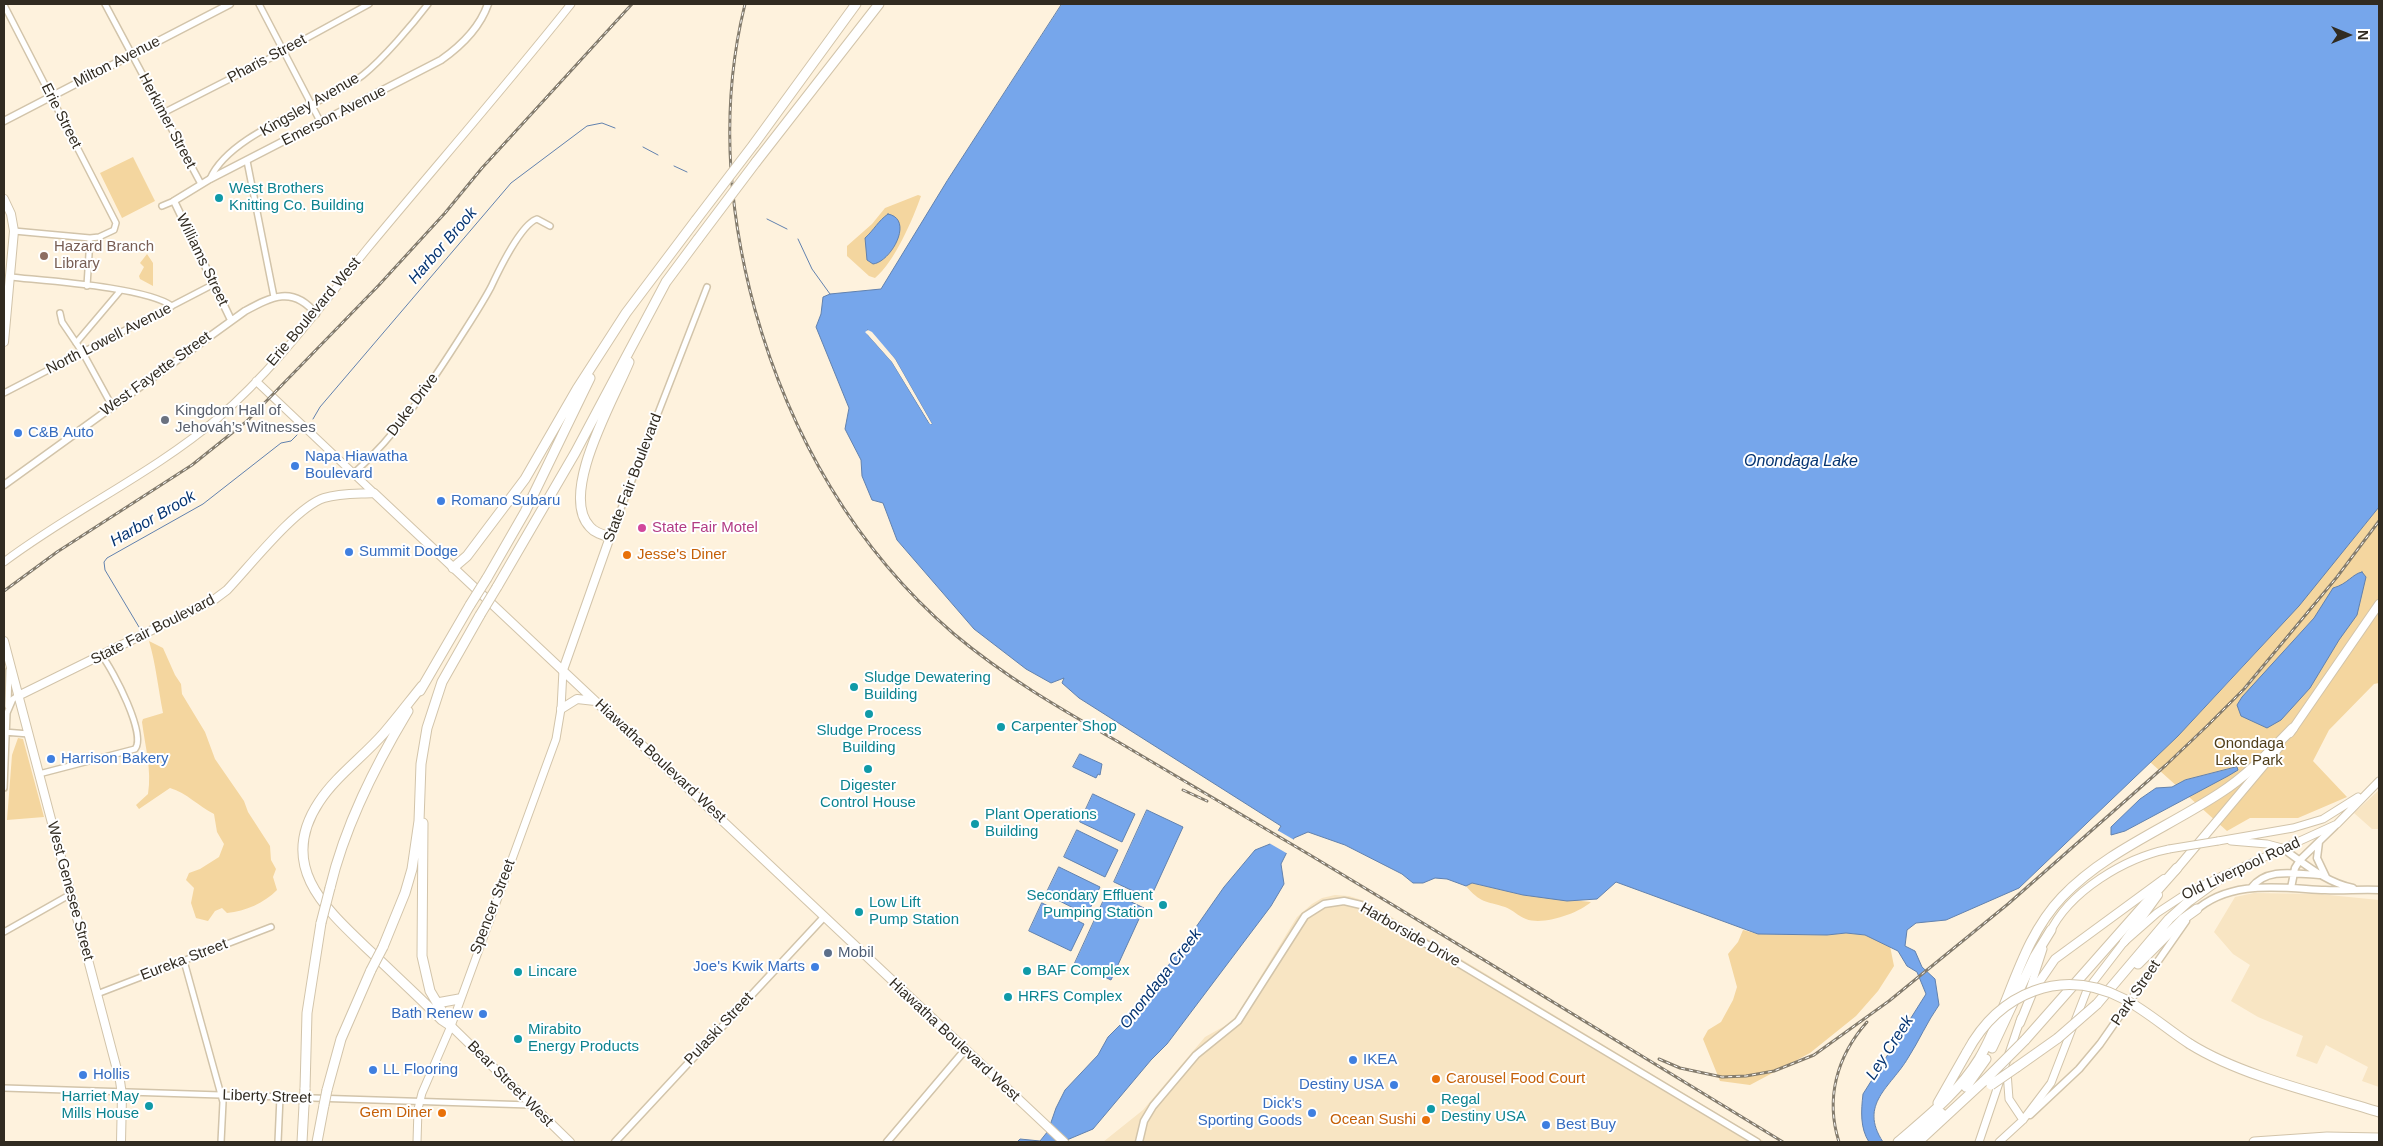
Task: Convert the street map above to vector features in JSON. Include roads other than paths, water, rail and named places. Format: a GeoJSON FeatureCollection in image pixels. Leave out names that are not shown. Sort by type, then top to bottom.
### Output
{"type":"FeatureCollection","features":[{"type":"Feature","properties":{"kind":"highway"},"geometry":{"type":"LineString","coordinates":[[453,568],[467,556],[525,479],[577,389],[636,299],[754,144],[856,4]]}},
{"type":"Feature","properties":{"kind":"highway"},"geometry":{"type":"LineString","coordinates":[[317,1142],[327,1090],[341,1039],[383,946],[405,893],[412,868],[419,821],[422,754],[435,703],[449,668],[575,453],[666,282],[756,162],[879,4]]}},
{"type":"Feature","properties":{"kind":"highway"},"geometry":{"type":"LineString","coordinates":[[610,537],[594,531],[584,518],[580,496],[583,478],[596,436],[646,318]]}},
{"type":"Feature","properties":{"kind":"highway"},"geometry":{"type":"LineString","coordinates":[[302,1142],[307,1013],[321,923],[345,840],[368,784],[422,686],[524,512],[609,342]]}},
{"type":"Feature","properties":{"kind":"highway"},"geometry":{"type":"LineString","coordinates":[[422,686],[384,733],[319,802],[309,819],[305,831],[305,863],[313,890],[335,918],[442,1020],[451,1026]]}},
{"type":"Feature","properties":{"kind":"highway"},"geometry":{"type":"LineString","coordinates":[[1928,1125],[1979,1059],[2032,940],[2061,898],[2076,882],[2104,861],[2237,781],[2293,728]]}},
{"type":"Feature","properties":{"kind":"highway"},"geometry":{"type":"LineString","coordinates":[[420,790],[424,830],[422,956],[425,974],[436,1003],[451,1026]]}},
{"type":"Feature","properties":{"kind":"highway"},"geometry":{"type":"LineString","coordinates":[[1988,1083],[2177,868]]}},
{"type":"Feature","properties":{"kind":"highway"},"geometry":{"type":"LineString","coordinates":[[2097,1004],[2169,919],[2189,901],[2222,877]]}},
{"type":"Feature","properties":{"kind":"highway"},"geometry":{"type":"LineString","coordinates":[[1898,1142],[1946,1117],[1988,1083],[2017,1067],[2058,1038],[2110,994],[2183,919],[2197,910]]}},
{"type":"Feature","properties":{"kind":"highway"},"geometry":{"type":"LineString","coordinates":[[1908,1142],[1955,1100],[1983,1064],[2035,956],[2051,930]]}},
{"type":"Feature","properties":{"kind":"highway"},"geometry":{"type":"LineString","coordinates":[[1918,1142],[1978,1031],[2003,1006],[2035,990],[2058,985],[2089,986],[2123,998],[2212,1057],[2243,1069],[2379,1112]]}},
{"type":"Feature","properties":{"kind":"highway"},"geometry":{"type":"LineString","coordinates":[[436,1003],[459,999]]}},
{"type":"Feature","properties":{"kind":"highway"},"geometry":{"type":"LineString","coordinates":[[2254,1142],[2327,1137],[2379,1138]]}},
{"type":"Feature","properties":{"kind":"main road","name":"Erie Boulevard West"},"geometry":{"type":"LineString","coordinates":[[4,562],[185,444],[219,416],[256,381],[316,314],[571,4]]}},
{"type":"Feature","properties":{"kind":"main road"},"geometry":{"type":"LineString","coordinates":[[4,199],[11,214],[14,231],[5,314],[4,342]]}},
{"type":"Feature","properties":{"kind":"main road","name":"Hiawatha Boulevard West"},"geometry":{"type":"LineString","coordinates":[[256,381],[1064,1142]]}},
{"type":"Feature","properties":{"kind":"main road","name":"State Fair Boulevard"},"geometry":{"type":"LineString","coordinates":[[18,696],[215,600],[228,590],[298,514],[315,502],[334,496],[374,493]]}},
{"type":"Feature","properties":{"kind":"main road","name":"State Fair Boulevard"},"geometry":{"type":"LineString","coordinates":[[562,670],[610,537]]}},
{"type":"Feature","properties":{"kind":"main road"},"geometry":{"type":"LineString","coordinates":[[4,556],[17,552]]}},
{"type":"Feature","properties":{"kind":"main road"},"geometry":{"type":"LineString","coordinates":[[2124,942],[2177,868],[2293,728],[2379,604]]}},
{"type":"Feature","properties":{"kind":"main road","name":"West Genesee Street"},"geometry":{"type":"LineString","coordinates":[[4,641],[122,1092],[121,1142]]}},
{"type":"Feature","properties":{"kind":"main road","name":"Spencer Street"},"geometry":{"type":"LineString","coordinates":[[417,1142],[420,1101],[451,1026],[459,999],[559,730],[562,670]]}},
{"type":"Feature","properties":{"kind":"main road"},"geometry":{"type":"LineString","coordinates":[[561,709],[577,699],[598,702]]}},
{"type":"Feature","properties":{"kind":"main road","name":"Old Liverpool Road"},"geometry":{"type":"LineString","coordinates":[[2023,1120],[2043,1096],[2054,1077],[2087,990],[2124,942],[2158,913],[2187,893],[2337,824],[2379,781]]}},
{"type":"Feature","properties":{"kind":"main road"},"geometry":{"type":"LineString","coordinates":[[1980,1142],[2007,1064],[2037,965],[2051,930],[2076,899],[2100,878],[2135,859],[2169,849],[2251,838],[2293,828],[2322,819],[2373,787]]}},
{"type":"Feature","properties":{"kind":"main road"},"geometry":{"type":"LineString","coordinates":[[2251,838],[2282,848]]}},
{"type":"Feature","properties":{"kind":"main road"},"geometry":{"type":"LineString","coordinates":[[2020,1023],[2042,976],[2056,959],[2177,868]]}},
{"type":"Feature","properties":{"kind":"main road","name":"Bear Street West"},"geometry":{"type":"LineString","coordinates":[[451,1026],[570,1142]]}},
{"type":"Feature","properties":{"kind":"main road"},"geometry":{"type":"LineString","coordinates":[[2007,1064],[2008,1094],[2014,1108],[2023,1120]]}},
{"type":"Feature","properties":{"kind":"main road","name":"Park Street"},"geometry":{"type":"LineString","coordinates":[[1999,1142],[2023,1120]]}},
{"type":"Feature","properties":{"kind":"street","name":"Herkimer Street"},"geometry":{"type":"LineString","coordinates":[[105,4],[201,184]]}},
{"type":"Feature","properties":{"kind":"street","name":"Milton Avenue"},"geometry":{"type":"LineString","coordinates":[[4,121],[230,4]]}},
{"type":"Feature","properties":{"kind":"street"},"geometry":{"type":"LineString","coordinates":[[259,4],[282,52],[321,122]]}},
{"type":"Feature","properties":{"kind":"street","name":"Pharis Street"},"geometry":{"type":"LineString","coordinates":[[163,113],[282,52],[369,4]]}},
{"type":"Feature","properties":{"kind":"street","name":"Kingsley Avenue"},"geometry":{"type":"LineString","coordinates":[[210,179],[220,163],[241,145],[364,74],[412,24],[428,4]]}},
{"type":"Feature","properties":{"kind":"street","name":"Emerson Avenue"},"geometry":{"type":"LineString","coordinates":[[162,206],[174,201],[210,179],[441,60],[466,39],[482,17],[488,4]]}},
{"type":"Feature","properties":{"kind":"street","name":"Erie Street"},"geometry":{"type":"LineString","coordinates":[[4,5],[110,211],[116,228],[99,238],[90,238]]}},
{"type":"Feature","properties":{"kind":"street"},"geometry":{"type":"LineString","coordinates":[[246,161],[274,297],[295,297],[303,301],[316,314]]}},
{"type":"Feature","properties":{"kind":"street","name":"Williams Street"},"geometry":{"type":"LineString","coordinates":[[174,201],[231,320]]}},
{"type":"Feature","properties":{"kind":"street","name":"Duke Drive"},"geometry":{"type":"LineString","coordinates":[[353,474],[390,438],[414,407],[477,313],[500,268],[532,221],[541,219],[550,226]]}},
{"type":"Feature","properties":{"kind":"street"},"geometry":{"type":"LineString","coordinates":[[14,231],[90,238],[86,286]]}},
{"type":"Feature","properties":{"kind":"street"},"geometry":{"type":"LineString","coordinates":[[10,277],[120,291],[154,298],[172,306]]}},
{"type":"Feature","properties":{"kind":"street","name":"North Lowell Avenue"},"geometry":{"type":"LineString","coordinates":[[4,393],[214,284]]}},
{"type":"Feature","properties":{"kind":"street","name":"State Fair Boulevard"},"geometry":{"type":"LineString","coordinates":[[610,537],[707,287]]}},
{"type":"Feature","properties":{"kind":"street"},"geometry":{"type":"LineString","coordinates":[[76,343],[120,291]]}},
{"type":"Feature","properties":{"kind":"street","name":"West Fayette Street"},"geometry":{"type":"LineString","coordinates":[[4,485],[231,320],[274,297]]}},
{"type":"Feature","properties":{"kind":"street"},"geometry":{"type":"LineString","coordinates":[[60,313],[62,322],[83,353],[112,406]]}},
{"type":"Feature","properties":{"kind":"street"},"geometry":{"type":"LineString","coordinates":[[39,774],[134,749],[137,746],[137,738],[126,698],[102,656]]}},
{"type":"Feature","properties":{"kind":"street"},"geometry":{"type":"LineString","coordinates":[[8,713],[10,664]]}},
{"type":"Feature","properties":{"kind":"street"},"geometry":{"type":"LineString","coordinates":[[4,788],[5,732],[10,705],[18,696]]}},
{"type":"Feature","properties":{"kind":"street"},"geometry":{"type":"LineString","coordinates":[[5,732],[29,734]]}},
{"type":"Feature","properties":{"kind":"street","name":"Old Liverpool Road"},"geometry":{"type":"LineString","coordinates":[[2291,888],[2300,860],[2337,824]]}},
{"type":"Feature","properties":{"kind":"street"},"geometry":{"type":"LineString","coordinates":[[2320,840],[2317,858],[2323,873],[2331,881]]}},
{"type":"Feature","properties":{"kind":"street"},"geometry":{"type":"LineString","coordinates":[[2282,848],[2319,875],[2331,881],[2364,890],[2379,890]]}},
{"type":"Feature","properties":{"kind":"street"},"geometry":{"type":"LineString","coordinates":[[2251,888],[2268,875],[2319,875]]}},
{"type":"Feature","properties":{"kind":"street","name":"Park Street"},"geometry":{"type":"LineString","coordinates":[[2023,1120],[2091,1056],[2184,923],[2197,910],[2227,892],[2251,888],[2364,890]]}},
{"type":"Feature","properties":{"kind":"street"},"geometry":{"type":"LineString","coordinates":[[4,932],[71,894]]}},
{"type":"Feature","properties":{"kind":"street","name":"Harborside Drive"},"geometry":{"type":"LineString","coordinates":[[1139,1142],[1144,1121],[1154,1106],[1196,1055],[1238,1021],[1297,925],[1316,908],[1324,904],[1344,901],[1361,905],[1756,1142]]}},
{"type":"Feature","properties":{"kind":"street","name":"Pulaski Street"},"geometry":{"type":"LineString","coordinates":[[615,1142],[824,917]]}},
{"type":"Feature","properties":{"kind":"street","name":"Eureka Street"},"geometry":{"type":"LineString","coordinates":[[97,994],[271,927]]}},
{"type":"Feature","properties":{"kind":"street"},"geometry":{"type":"LineString","coordinates":[[184,961],[221,1096],[221,1142]]}},
{"type":"Feature","properties":{"kind":"street"},"geometry":{"type":"LineString","coordinates":[[887,1142],[965,1050]]}},
{"type":"Feature","properties":{"kind":"street","name":"Liberty Street"},"geometry":{"type":"LineString","coordinates":[[4,1088],[530,1105]]}},
{"type":"Feature","properties":{"kind":"street"},"geometry":{"type":"LineString","coordinates":[[278,1142],[280,1097]]}},
{"type":"Feature","properties":{"kind":"water","name":"Onondaga Lake"},"geometry":{"type":"Polygon","coordinates":[[[1062,4],[2379,4],[2379,507],[2299,606],[2178,736],[2019,888],[1946,920],[1916,923],[1907,930],[1905,946],[1915,951],[1922,967],[1935,979],[1939,1005],[1908,1058],[1886,1087],[1875,1106],[1876,1129],[1883,1142],[1869,1142],[1866,1137],[1862,1119],[1863,1094],[1926,994],[1917,972],[1907,966],[1898,951],[1865,935],[1846,933],[1827,935],[1758,934],[1616,882],[1597,899],[1567,901],[1523,895],[1472,883],[1466,886],[1447,879],[1435,878],[1423,883],[1413,883],[1402,874],[1345,845],[1308,832],[1294,838],[1281,864],[1284,884],[1271,906],[1167,1044],[1151,1060],[1093,1129],[1062,1142],[1017,1142],[1020,1139],[1040,1141],[1048,1131],[1065,1090],[1098,1055],[1108,1037],[1124,1021],[1175,957],[1224,887],[1255,850],[1270,844],[1281,826],[1079,698],[1062,683],[1064,678],[1051,683],[1026,669],[974,629],[897,540],[883,503],[872,500],[862,476],[861,460],[845,429],[849,408],[816,327],[821,314],[823,297],[830,294],[881,289],[947,181],[1062,4]],[[868,330],[868,335],[892,362],[929,423],[932,424],[895,359],[868,330]]]}},
{"type":"Feature","properties":{"kind":"water"},"geometry":{"type":"Polygon","coordinates":[[[888,214],[896,218],[900,224],[900,231],[893,249],[887,256],[873,264],[867,260],[865,238],[888,214]]]}},
{"type":"Feature","properties":{"kind":"water"},"geometry":{"type":"Polygon","coordinates":[[[2362,572],[2366,577],[2357,615],[2339,640],[2310,688],[2281,720],[2267,728],[2241,716],[2237,705],[2242,697],[2314,618],[2333,588],[2362,572]]]}},
{"type":"Feature","properties":{"kind":"water"},"geometry":{"type":"Polygon","coordinates":[[[1080,754],[1102,764],[1100,775],[1098,774],[1096,778],[1073,767],[1080,754]]]}},
{"type":"Feature","properties":{"kind":"water"},"geometry":{"type":"Polygon","coordinates":[[[2237,767],[2238,770],[2228,776],[2125,831],[2111,835],[2111,827],[2140,799],[2156,788],[2172,787],[2185,780],[2237,767]]]}},
{"type":"Feature","properties":{"kind":"water"},"geometry":{"type":"Polygon","coordinates":[[[1093,794],[1135,814],[1122,842],[1080,822],[1093,794]]]}},
{"type":"Feature","properties":{"kind":"water"},"geometry":{"type":"Polygon","coordinates":[[[1147,810],[1183,827],[1150,899],[1114,882],[1147,810]]]}},
{"type":"Feature","properties":{"kind":"water"},"geometry":{"type":"Polygon","coordinates":[[[1077,830],[1118,850],[1105,877],[1064,857],[1077,830]]]}},
{"type":"Feature","properties":{"kind":"water"},"geometry":{"type":"Polygon","coordinates":[[[1059,867],[1100,887],[1087,915],[1046,894],[1059,867]]]}},
{"type":"Feature","properties":{"kind":"water"},"geometry":{"type":"Polygon","coordinates":[[[1108,891],[1144,908],[1111,980],[1075,963],[1108,891]]]}},
{"type":"Feature","properties":{"kind":"water"},"geometry":{"type":"Polygon","coordinates":[[[1042,903],[1084,924],[1071,951],[1029,931],[1042,903]]]}},
{"type":"Feature","properties":{"kind":"waterway","name":"Harbor Brook"},"geometry":{"type":"LineString","coordinates":[[313,419],[320,407],[511,183],[587,126],[602,123],[615,128]]}},
{"type":"Feature","properties":{"kind":"waterway","name":"Harbor Brook"},"geometry":{"type":"LineString","coordinates":[[643,147],[658,155]]}},
{"type":"Feature","properties":{"kind":"waterway","name":"Harbor Brook"},"geometry":{"type":"LineString","coordinates":[[674,166],[687,172]]}},
{"type":"Feature","properties":{"kind":"waterway","name":"Harbor Brook"},"geometry":{"type":"LineString","coordinates":[[767,219],[787,229]]}},
{"type":"Feature","properties":{"kind":"waterway","name":"Harbor Brook"},"geometry":{"type":"LineString","coordinates":[[798,239],[812,269],[830,294]]}},
{"type":"Feature","properties":{"kind":"waterway","name":"Harbor Brook"},"geometry":{"type":"LineString","coordinates":[[139,627],[105,570],[104,562],[107,558],[203,504],[281,443],[291,441],[297,435]]}},
{"type":"Feature","properties":{"kind":"railway"},"geometry":{"type":"LineString","coordinates":[[4,591],[57,552],[192,465],[247,421],[379,285],[445,213],[482,168],[632,4]]}},
{"type":"Feature","properties":{"kind":"railway"},"geometry":{"type":"LineString","coordinates":[[745,4],[732,80],[730,158],[739,235],[755,310],[787,401],[807,445],[830,487],[886,565],[918,601],[954,634],[992,664],[1032,691],[1310,855],[1783,1142]]}},
{"type":"Feature","properties":{"kind":"railway"},"geometry":{"type":"LineString","coordinates":[[1659,1059],[1680,1068],[1722,1077],[1746,1076],[1774,1071],[1814,1055],[1889,1001],[2008,904],[2166,765],[2207,726],[2244,689],[2337,577],[2379,521]]}},
{"type":"Feature","properties":{"kind":"railway"},"geometry":{"type":"LineString","coordinates":[[1183,790],[1207,801]]}},
{"type":"Feature","properties":{"kind":"railway"},"geometry":{"type":"LineString","coordinates":[[1839,1142],[1833,1109],[1836,1078],[1848,1049],[1867,1022]]}},
{"type":"Feature","properties":{"kind":"place","name":"West Brothers Knitting Co. Building"},"geometry":{"type":"Point","coordinates":[219,198]}},
{"type":"Feature","properties":{"kind":"place","name":"Hazard Branch Library"},"geometry":{"type":"Point","coordinates":[44,256]}},
{"type":"Feature","properties":{"kind":"place","name":"Kingdom Hall of Jehovah’s Witnesses"},"geometry":{"type":"Point","coordinates":[165,420]}},
{"type":"Feature","properties":{"kind":"place","name":"C&B Auto"},"geometry":{"type":"Point","coordinates":[18,433]}},
{"type":"Feature","properties":{"kind":"place","name":"Napa Hiawatha Boulevard"},"geometry":{"type":"Point","coordinates":[295,466]}},
{"type":"Feature","properties":{"kind":"place","name":"Romano Subaru"},"geometry":{"type":"Point","coordinates":[441,501]}},
{"type":"Feature","properties":{"kind":"place","name":"State Fair Motel"},"geometry":{"type":"Point","coordinates":[642,528]}},
{"type":"Feature","properties":{"kind":"place","name":"Summit Dodge"},"geometry":{"type":"Point","coordinates":[349,552]}},
{"type":"Feature","properties":{"kind":"place","name":"Jesse's Diner"},"geometry":{"type":"Point","coordinates":[627,555]}},
{"type":"Feature","properties":{"kind":"place","name":"Sludge Dewatering Building"},"geometry":{"type":"Point","coordinates":[854,687]}},
{"type":"Feature","properties":{"kind":"place","name":"Sludge Process Building"},"geometry":{"type":"Point","coordinates":[869,714]}},
{"type":"Feature","properties":{"kind":"place","name":"Carpenter Shop"},"geometry":{"type":"Point","coordinates":[1001,727]}},
{"type":"Feature","properties":{"kind":"place","name":"Harrison Bakery"},"geometry":{"type":"Point","coordinates":[51,759]}},
{"type":"Feature","properties":{"kind":"place","name":"Digester Control House"},"geometry":{"type":"Point","coordinates":[868,769]}},
{"type":"Feature","properties":{"kind":"place","name":"Plant Operations Building"},"geometry":{"type":"Point","coordinates":[975,824]}},
{"type":"Feature","properties":{"kind":"place","name":"Secondary Effluent Pumping Station"},"geometry":{"type":"Point","coordinates":[1163,905]}},
{"type":"Feature","properties":{"kind":"place","name":"Low Lift Pump Station"},"geometry":{"type":"Point","coordinates":[859,912]}},
{"type":"Feature","properties":{"kind":"place","name":"Mobil"},"geometry":{"type":"Point","coordinates":[828,953]}},
{"type":"Feature","properties":{"kind":"place","name":"Joe's Kwik Marts"},"geometry":{"type":"Point","coordinates":[815,967]}},
{"type":"Feature","properties":{"kind":"place","name":"BAF Complex"},"geometry":{"type":"Point","coordinates":[1027,971]}},
{"type":"Feature","properties":{"kind":"place","name":"Lincare"},"geometry":{"type":"Point","coordinates":[518,972]}},
{"type":"Feature","properties":{"kind":"place","name":"HRFS Complex"},"geometry":{"type":"Point","coordinates":[1008,997]}},
{"type":"Feature","properties":{"kind":"place","name":"Bath Renew"},"geometry":{"type":"Point","coordinates":[483,1014]}},
{"type":"Feature","properties":{"kind":"place","name":"Mirabito Energy Products"},"geometry":{"type":"Point","coordinates":[518,1039]}},
{"type":"Feature","properties":{"kind":"place","name":"IKEA"},"geometry":{"type":"Point","coordinates":[1353,1060]}},
{"type":"Feature","properties":{"kind":"place","name":"LL Flooring"},"geometry":{"type":"Point","coordinates":[373,1070]}},
{"type":"Feature","properties":{"kind":"place","name":"Hollis"},"geometry":{"type":"Point","coordinates":[83,1075]}},
{"type":"Feature","properties":{"kind":"place","name":"Carousel Food Court"},"geometry":{"type":"Point","coordinates":[1436,1079]}},
{"type":"Feature","properties":{"kind":"place","name":"Destiny USA"},"geometry":{"type":"Point","coordinates":[1394,1085]}},
{"type":"Feature","properties":{"kind":"place","name":"Harriet May Mills House"},"geometry":{"type":"Point","coordinates":[149,1106]}},
{"type":"Feature","properties":{"kind":"place","name":"Regal Destiny USA"},"geometry":{"type":"Point","coordinates":[1431,1109]}},
{"type":"Feature","properties":{"kind":"place","name":"Gem Diner"},"geometry":{"type":"Point","coordinates":[442,1113]}},
{"type":"Feature","properties":{"kind":"place","name":"Dick's Sporting Goods"},"geometry":{"type":"Point","coordinates":[1312,1113]}},
{"type":"Feature","properties":{"kind":"place","name":"Ocean Sushi"},"geometry":{"type":"Point","coordinates":[1426,1120]}},
{"type":"Feature","properties":{"kind":"place","name":"Best Buy"},"geometry":{"type":"Point","coordinates":[1546,1125]}},
{"type":"Feature","properties":{"kind":"park label","name":"Onondaga Lake Park"},"geometry":{"type":"Point","coordinates":[2249,752]}},
{"type":"Feature","properties":{"kind":"water label","name":"Onondaga Creek"},"geometry":{"type":"Point","coordinates":[1161,979]}},
{"type":"Feature","properties":{"kind":"water label","name":"Ley Creek"},"geometry":{"type":"Point","coordinates":[1890,1048]}}]}
